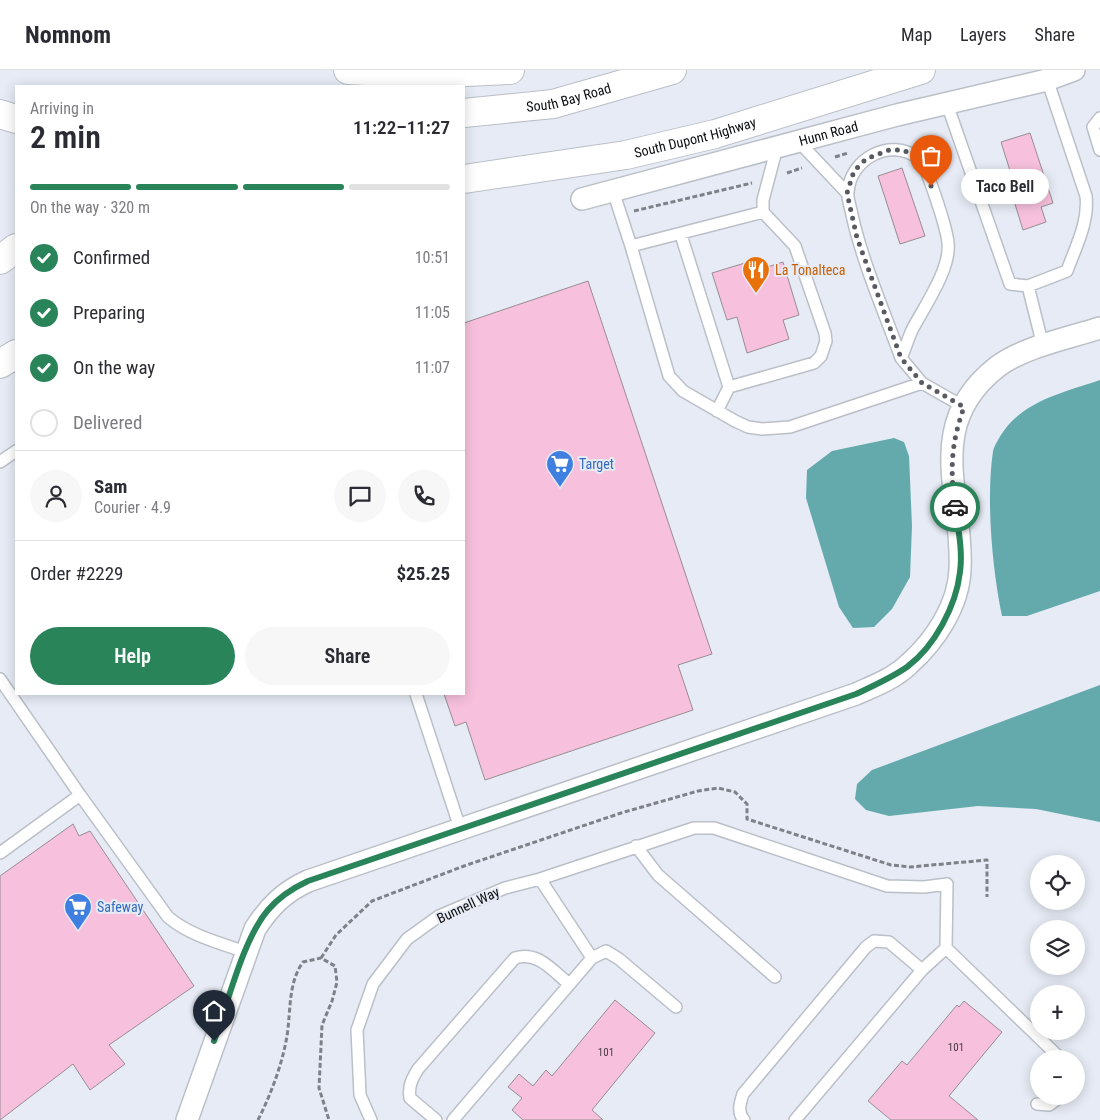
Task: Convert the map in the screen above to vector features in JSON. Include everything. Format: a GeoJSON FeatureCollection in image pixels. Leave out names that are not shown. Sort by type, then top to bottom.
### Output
{"type":"FeatureCollection","features":[{"type":"Feature","properties":{"kind":"highway"},"geometry":{"type":"LineString","coordinates":[[348,70],[422,74],[510,70]]}},
{"type":"Feature","properties":{"kind":"highway","name":"South Bay Road"},"geometry":{"type":"LineString","coordinates":[[465,113],[552,104],[672,70]]}},
{"type":"Feature","properties":{"kind":"highway","name":"South Dupont Highway"},"geometry":{"type":"LineString","coordinates":[[465,179],[626,155],[706,136],[921,70]]}},
{"type":"Feature","properties":{"kind":"highway"},"geometry":{"type":"LineString","coordinates":[[0,114],[15,119]]}},
{"type":"Feature","properties":{"kind":"highway"},"geometry":{"type":"LineString","coordinates":[[0,260],[15,249]]}},
{"type":"Feature","properties":{"kind":"highway"},"geometry":{"type":"LineString","coordinates":[[0,364],[15,355]]}},
{"type":"Feature","properties":{"kind":"street","name":"Hunn Road"},"geometry":{"type":"LineString","coordinates":[[582,199],[947,104],[1045,75],[1074,70]]}},
{"type":"Feature","properties":{"kind":"street"},"geometry":{"type":"LineString","coordinates":[[187,1120],[255,929],[267,911],[292,889],[308,881],[461,831],[856,694],[908,666],[924,649],[942,624],[954,599],[960,571],[951,455],[955,432],[964,407],[981,383],[998,367],[1043,346],[1100,328]]}},
{"type":"Feature","properties":{"kind":"lane"},"geometry":{"type":"LineString","coordinates":[[947,104],[1010,284],[1028,286],[1067,271],[1085,223],[1088,208],[1086,196],[1045,75]]}},
{"type":"Feature","properties":{"kind":"lane"},"geometry":{"type":"LineString","coordinates":[[1100,118],[1093,127],[1100,150]]}},
{"type":"Feature","properties":{"kind":"lane"},"geometry":{"type":"LineString","coordinates":[[799,142],[847,193]]}},
{"type":"Feature","properties":{"kind":"lane"},"geometry":{"type":"LineString","coordinates":[[729,387],[814,363],[822,356],[826,341],[795,246],[764,212],[763,200],[777,148]]}},
{"type":"Feature","properties":{"kind":"lane"},"geometry":{"type":"LineString","coordinates":[[901,358],[911,332],[940,280],[949,244],[937,199],[920,159],[903,150],[889,150],[866,159],[854,171],[847,193],[857,238],[901,358],[922,383],[964,407]]}},
{"type":"Feature","properties":{"kind":"lane"},"geometry":{"type":"LineString","coordinates":[[613,191],[669,376],[683,391],[748,427],[790,427],[922,383]]}},
{"type":"Feature","properties":{"kind":"lane"},"geometry":{"type":"LineString","coordinates":[[631,246],[681,235],[764,212]]}},
{"type":"Feature","properties":{"kind":"lane"},"geometry":{"type":"LineString","coordinates":[[681,235],[729,387],[717,411]]}},
{"type":"Feature","properties":{"kind":"lane"},"geometry":{"type":"LineString","coordinates":[[1028,286],[1043,346]]}},
{"type":"Feature","properties":{"kind":"lane"},"geometry":{"type":"LineString","coordinates":[[0,462],[15,452]]}},
{"type":"Feature","properties":{"kind":"lane"},"geometry":{"type":"LineString","coordinates":[[0,679],[80,795],[168,917],[178,925],[193,932],[246,952]]}},
{"type":"Feature","properties":{"kind":"lane"},"geometry":{"type":"LineString","coordinates":[[416,695],[461,831]]}},
{"type":"Feature","properties":{"kind":"lane"},"geometry":{"type":"LineString","coordinates":[[0,852],[80,795]]}},
{"type":"Feature","properties":{"kind":"lane","name":"Bunnell Way"},"geometry":{"type":"LineString","coordinates":[[371,1120],[360,1095],[357,1030],[373,984],[407,938],[439,916],[505,888],[540,879],[694,828],[714,828],[887,886],[924,887],[947,884],[946,948]]}},
{"type":"Feature","properties":{"kind":"lane"},"geometry":{"type":"LineString","coordinates":[[636,846],[658,875],[775,977]]}},
{"type":"Feature","properties":{"kind":"lane"},"geometry":{"type":"LineString","coordinates":[[540,879],[592,958]]}},
{"type":"Feature","properties":{"kind":"lane"},"geometry":{"type":"LineString","coordinates":[[744,1120],[740,1116],[743,1094],[866,947],[874,940],[888,942],[922,970]]}},
{"type":"Feature","properties":{"kind":"lane"},"geometry":{"type":"LineString","coordinates":[[795,1120],[922,970],[946,948],[1052,1050]]}},
{"type":"Feature","properties":{"kind":"lane"},"geometry":{"type":"LineString","coordinates":[[453,1120],[592,958],[606,952],[613,955],[676,1008]]}},
{"type":"Feature","properties":{"kind":"lane"},"geometry":{"type":"LineString","coordinates":[[436,1120],[410,1098],[408,1090],[411,1080],[515,958],[533,956],[543,962],[568,984]]}},
{"type":"Feature","properties":{"kind":"path"},"geometry":{"type":"LineString","coordinates":[[258,1120],[267,1102],[283,1056],[295,974],[304,962],[321,958],[335,966],[337,982],[332,1001],[322,1025],[319,1088],[329,1120]]}},
{"type":"Feature","properties":{"kind":"water"},"geometry":{"type":"Polygon","coordinates":[[[1100,380],[1100,591],[1027,616],[1002,616],[995,577],[990,512],[991,470],[994,448],[1000,436],[1020,414],[1052,396],[1100,380]]]}},
{"type":"Feature","properties":{"kind":"water"},"geometry":{"type":"Polygon","coordinates":[[[894,438],[904,442],[909,456],[912,526],[910,577],[892,609],[874,627],[853,628],[839,607],[806,498],[807,470],[832,451],[894,438]]]}},
{"type":"Feature","properties":{"kind":"water"},"geometry":{"type":"Polygon","coordinates":[[[1100,685],[1100,822],[1036,809],[978,806],[889,816],[866,810],[855,799],[857,784],[872,770],[1100,685]]]}},
{"type":"Feature","properties":{"kind":"building"},"geometry":{"type":"Polygon","coordinates":[[[1030,133],[1053,203],[1041,207],[1046,222],[1023,230],[1006,175],[1011,174],[1001,142],[1030,133]]]}},
{"type":"Feature","properties":{"kind":"building"},"geometry":{"type":"Polygon","coordinates":[[[902,168],[925,236],[900,244],[878,176],[902,168]]]}},
{"type":"Feature","properties":{"kind":"building","name":"La Tonalteca"},"geometry":{"type":"Polygon","coordinates":[[[758,259],[761,269],[783,262],[799,315],[783,320],[789,339],[747,353],[737,317],[727,320],[712,273],[758,259]]]}},
{"type":"Feature","properties":{"kind":"building","name":"Target"},"geometry":{"type":"Polygon","coordinates":[[[588,281],[712,654],[678,665],[693,710],[485,780],[466,722],[455,726],[444,695],[465,695],[465,323],[588,281]]]}},
{"type":"Feature","properties":{"kind":"building","name":"Safeway"},"geometry":{"type":"Polygon","coordinates":[[[73,824],[79,836],[90,831],[194,986],[109,1045],[125,1064],[90,1090],[73,1064],[0,1120],[0,876],[73,824]]]}},
{"type":"Feature","properties":{"kind":"building"},"geometry":{"type":"Polygon","coordinates":[[[615,1000],[655,1033],[592,1110],[603,1120],[523,1120],[512,1110],[522,1098],[508,1087],[519,1074],[533,1086],[546,1070],[552,1076],[615,1000]]]}},
{"type":"Feature","properties":{"kind":"building"},"geometry":{"type":"Polygon","coordinates":[[[964,1001],[1002,1032],[949,1096],[978,1120],[891,1120],[868,1101],[902,1061],[907,1065],[957,1005],[959,1007],[964,1001]]]}},
{"type":"Feature","properties":{"kind":"way so far"},"geometry":{"type":"LineString","coordinates":[[931,186],[920,159],[903,150],[889,150],[866,159],[854,171],[847,193],[857,238],[901,358],[922,383],[964,407],[955,432],[951,455],[951,477],[955,507]]}},
{"type":"Feature","properties":{"kind":"place","name":"Taco Bell"},"geometry":{"type":"Point","coordinates":[931,186]}},
{"type":"Feature","properties":{"kind":"place","name":"La Tonalteca"},"geometry":{"type":"Point","coordinates":[756,294]}},
{"type":"Feature","properties":{"kind":"place","name":"Target"},"geometry":{"type":"Point","coordinates":[560,488]}},
{"type":"Feature","properties":{"kind":"place","name":"Safeway"},"geometry":{"type":"Point","coordinates":[78,931]}},
{"type":"Feature","properties":{"kind":"route"},"geometry":{"type":"LineString","coordinates":[[214,1041],[255,929],[278,899],[292,889],[308,881],[461,831],[856,694],[884,681],[908,666],[924,649],[942,624],[954,599],[960,571],[960,545],[955,507]]}}]}
